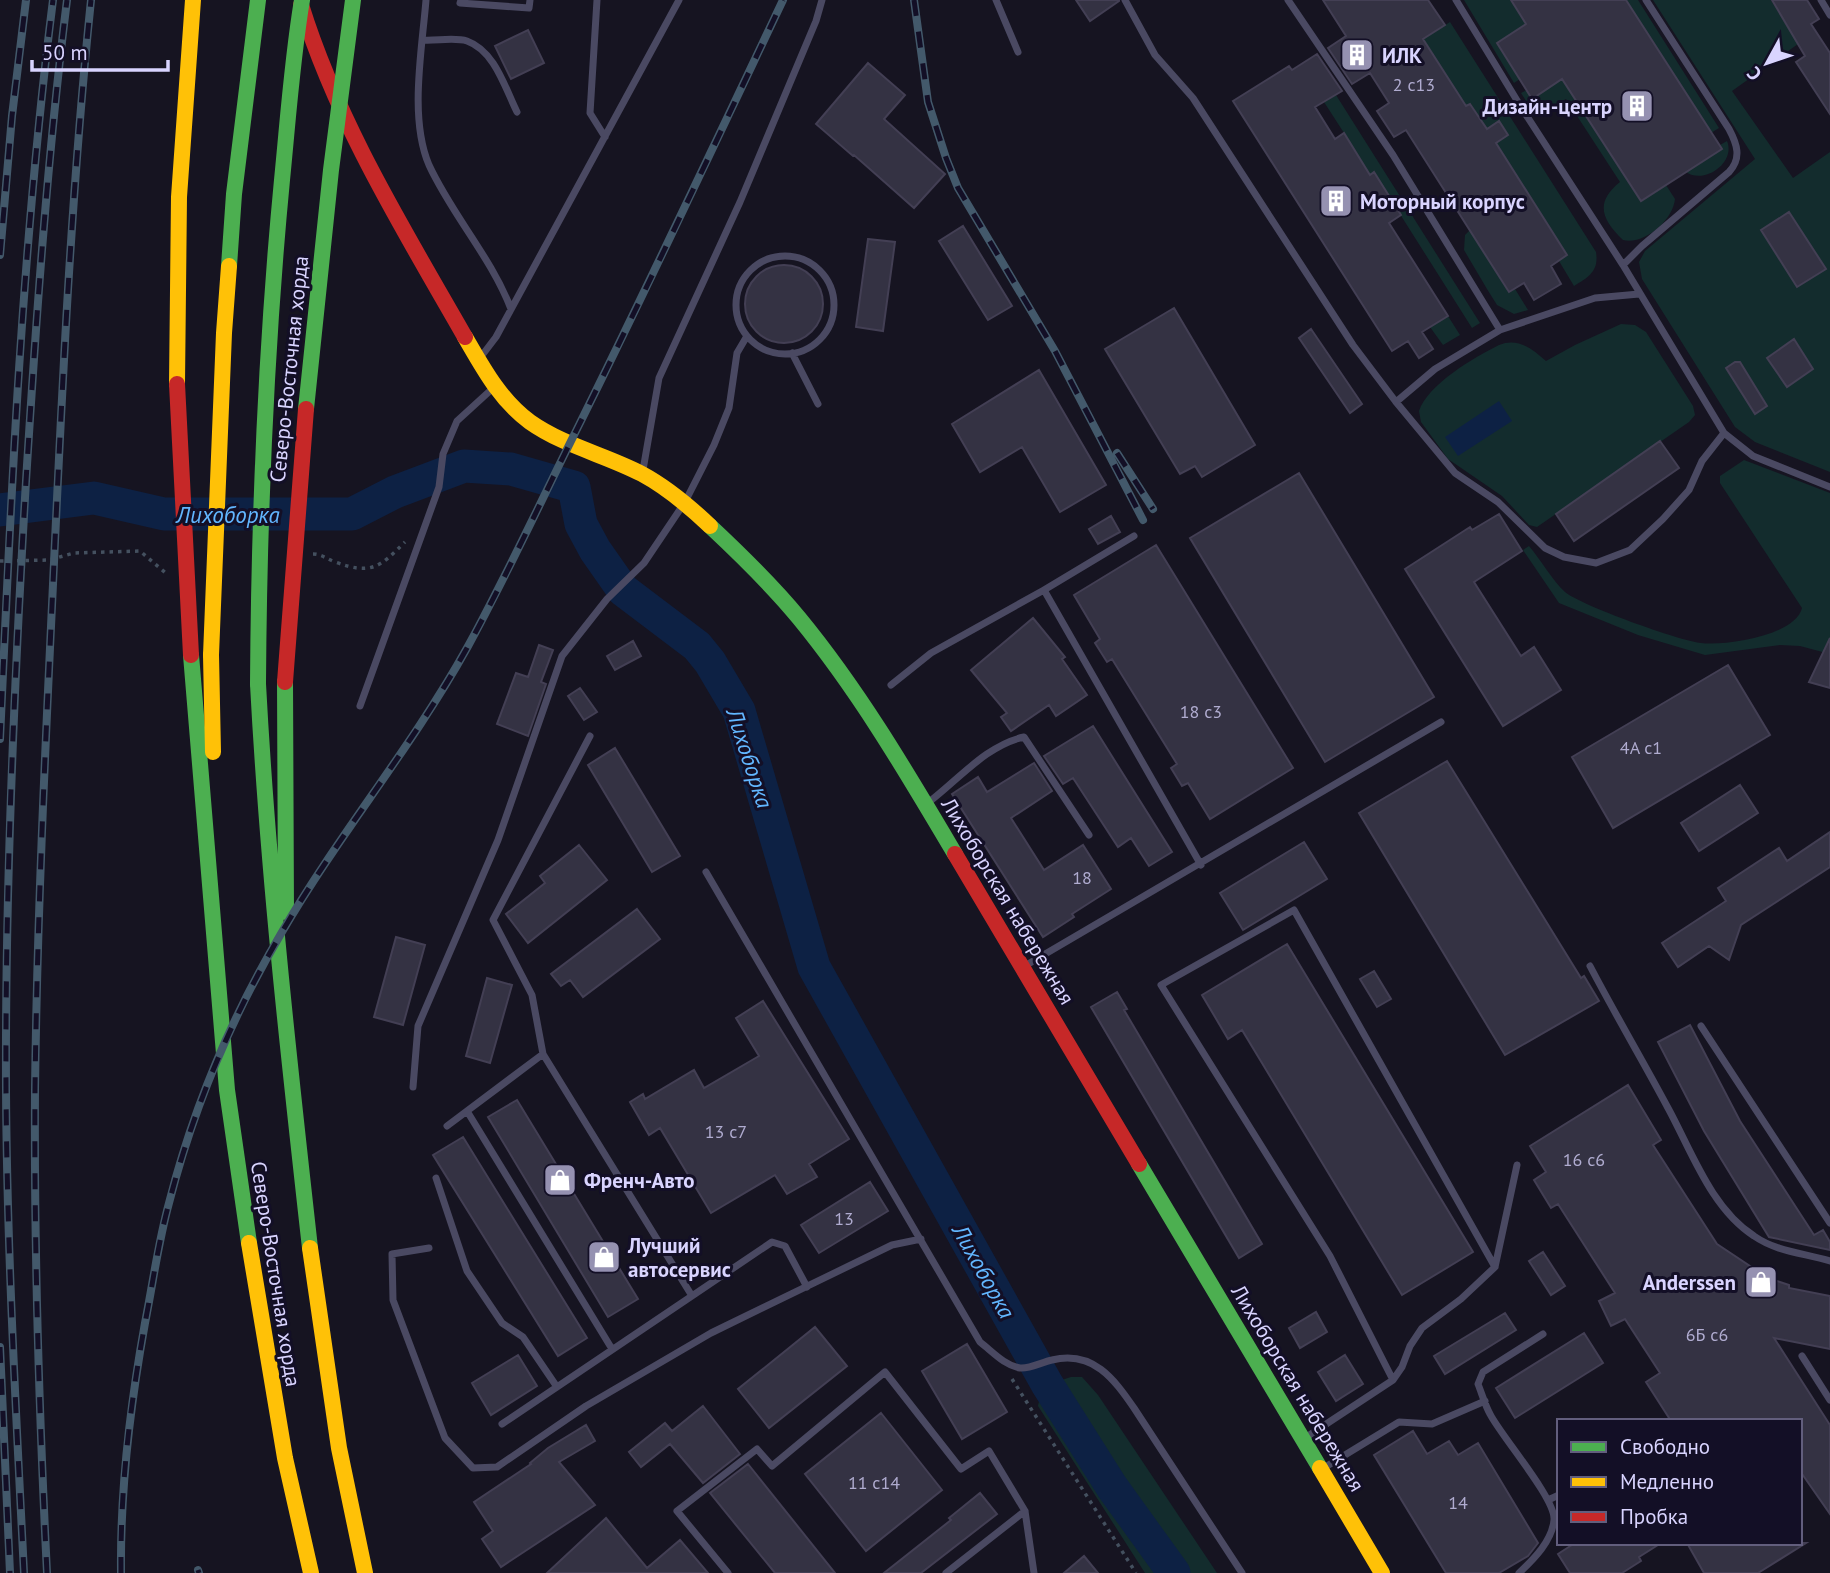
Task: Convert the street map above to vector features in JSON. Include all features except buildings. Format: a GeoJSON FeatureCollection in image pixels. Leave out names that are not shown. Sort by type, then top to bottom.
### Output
{"type":"FeatureCollection","features":[{"type":"Feature","properties":{"kind":"main road","name":"Северо-Восточная хорда"},"geometry":{"type":"LineString","coordinates":[[194,0],[179,197],[177,370],[191,655],[227,1090],[257,1301],[285,1458],[311,1573]]}},
{"type":"Feature","properties":{"kind":"main road","name":"Северо-Восточная хорда"},"geometry":{"type":"LineString","coordinates":[[219,979],[211,656],[223,347],[233,194],[258,0]]}},
{"type":"Feature","properties":{"kind":"main road","name":"Северо-Восточная хорда"},"geometry":{"type":"LineString","coordinates":[[301,0],[268,338],[258,562],[258,684],[264,801],[282,996],[313,1278],[339,1448],[365,1573]]}},
{"type":"Feature","properties":{"kind":"main road","name":"Лихоборская набережная"},"geometry":{"type":"LineString","coordinates":[[301,0],[312,40],[369,169],[494,387],[529,421],[568,443],[642,474],[685,502],[739,553],[799,618],[864,706],[926,804],[1382,1573]]}},
{"type":"Feature","properties":{"kind":"main road","name":"Северо-Восточная хорда"},"geometry":{"type":"LineString","coordinates":[[282,996],[288,876],[285,682],[299,477],[327,202],[353,0]]}},
{"type":"Feature","properties":{"kind":"lane"},"geometry":{"type":"LineString","coordinates":[[426,0],[419,89],[420,130],[429,164],[500,282],[511,309]]}},
{"type":"Feature","properties":{"kind":"lane"},"geometry":{"type":"LineString","coordinates":[[461,0],[460,3],[529,8],[530,0]]}},
{"type":"Feature","properties":{"kind":"lane"},"geometry":{"type":"LineString","coordinates":[[597,0],[590,113],[605,137]]}},
{"type":"Feature","properties":{"kind":"lane"},"geometry":{"type":"LineString","coordinates":[[477,361],[496,337],[678,0]]}},
{"type":"Feature","properties":{"kind":"lane"},"geometry":{"type":"LineString","coordinates":[[642,474],[659,378],[745,190],[816,21],[822,0]]}},
{"type":"Feature","properties":{"kind":"lane"},"geometry":{"type":"LineString","coordinates":[[996,0],[1018,52]]}},
{"type":"Feature","properties":{"kind":"lane"},"geometry":{"type":"LineString","coordinates":[[1125,0],[1155,55],[1193,98],[1296,260],[1395,402],[1455,472],[1498,502],[1545,548],[1564,557],[1596,563],[1630,550],[1689,490],[1702,461],[1724,433]]}},
{"type":"Feature","properties":{"kind":"lane"},"geometry":{"type":"LineString","coordinates":[[1288,0],[1393,155],[1500,330]]}},
{"type":"Feature","properties":{"kind":"lane"},"geometry":{"type":"LineString","coordinates":[[1456,0],[1623,265],[1724,433],[1753,456],[1830,487]]}},
{"type":"Feature","properties":{"kind":"lane"},"geometry":{"type":"LineString","coordinates":[[1623,265],[1729,172],[1736,165],[1738,156],[1736,143],[1729,129],[1646,0]]}},
{"type":"Feature","properties":{"kind":"lane"},"geometry":{"type":"LineString","coordinates":[[1821,0],[1830,15]]}},
{"type":"Feature","properties":{"kind":"lane"},"geometry":{"type":"LineString","coordinates":[[423,40],[466,41],[479,49],[491,59],[517,112]]}},
{"type":"Feature","properties":{"kind":"lane"},"geometry":{"type":"LineString","coordinates":[[784,255],[802,258],[818,268],[829,283],[834,301],[832,319],[823,335],[809,348],[792,354],[775,353],[760,347],[747,337],[738,320],[735,302],[740,284],[750,269],[766,259],[784,255]]}},
{"type":"Feature","properties":{"kind":"lane"},"geometry":{"type":"LineString","coordinates":[[1395,402],[1435,369],[1500,330],[1595,298],[1639,295]]}},
{"type":"Feature","properties":{"kind":"lane"},"geometry":{"type":"LineString","coordinates":[[413,1087],[418,1026],[498,840],[562,656],[607,599],[644,563],[685,502],[714,445],[729,408],[737,353],[747,337]]}},
{"type":"Feature","properties":{"kind":"lane"},"geometry":{"type":"LineString","coordinates":[[792,354],[818,404]]}},
{"type":"Feature","properties":{"kind":"lane"},"geometry":{"type":"LineString","coordinates":[[360,706],[439,487],[443,454],[457,421],[494,387]]}},
{"type":"Feature","properties":{"kind":"lane"},"geometry":{"type":"LineString","coordinates":[[891,685],[931,653],[1134,536]]}},
{"type":"Feature","properties":{"kind":"lane"},"geometry":{"type":"LineString","coordinates":[[1044,590],[1201,864]]}},
{"type":"Feature","properties":{"kind":"lane"},"geometry":{"type":"LineString","coordinates":[[1023,967],[1441,722]]}},
{"type":"Feature","properties":{"kind":"lane"},"geometry":{"type":"LineString","coordinates":[[590,736],[493,920],[532,995],[542,1054],[692,1296]]}},
{"type":"Feature","properties":{"kind":"lane"},"geometry":{"type":"LineString","coordinates":[[926,804],[993,749],[1024,737],[1088,835]]}},
{"type":"Feature","properties":{"kind":"lane"},"geometry":{"type":"LineString","coordinates":[[706,872],[980,1342],[1006,1364],[1023,1368],[1056,1359],[1078,1360],[1097,1365],[1115,1381],[1242,1573]]}},
{"type":"Feature","properties":{"kind":"lane"},"geometry":{"type":"LineString","coordinates":[[1392,1380],[1330,1256],[1161,985],[1294,910],[1495,1267]]}},
{"type":"Feature","properties":{"kind":"lane"},"geometry":{"type":"LineString","coordinates":[[1590,967],[1699,1168],[1738,1225],[1755,1238],[1782,1251],[1830,1261]]}},
{"type":"Feature","properties":{"kind":"lane"},"geometry":{"type":"LineString","coordinates":[[1701,1026],[1830,1223]]}},
{"type":"Feature","properties":{"kind":"lane"},"geometry":{"type":"LineString","coordinates":[[446,1126],[542,1054]]}},
{"type":"Feature","properties":{"kind":"lane"},"geometry":{"type":"LineString","coordinates":[[467,1111],[612,1349]]}},
{"type":"Feature","properties":{"kind":"lane"},"geometry":{"type":"LineString","coordinates":[[1304,1439],[1392,1380],[1402,1367],[1410,1346],[1422,1328],[1461,1299],[1495,1267],[1517,1165]]}},
{"type":"Feature","properties":{"kind":"lane"},"geometry":{"type":"LineString","coordinates":[[436,1178],[467,1271],[502,1323],[523,1337],[557,1387]]}},
{"type":"Feature","properties":{"kind":"lane"},"geometry":{"type":"LineString","coordinates":[[429,1248],[392,1254],[393,1300],[445,1438],[473,1468],[497,1467],[586,1406],[711,1333],[892,1245],[920,1239]]}},
{"type":"Feature","properties":{"kind":"lane"},"geometry":{"type":"LineString","coordinates":[[502,1424],[772,1242],[785,1246],[807,1287]]}},
{"type":"Feature","properties":{"kind":"lane"},"geometry":{"type":"LineString","coordinates":[[1519,1573],[1545,1544],[1554,1518],[1548,1500],[1490,1414],[1478,1384],[1483,1372],[1543,1334]]}},
{"type":"Feature","properties":{"kind":"lane"},"geometry":{"type":"LineString","coordinates":[[1802,1356],[1830,1400]]}},
{"type":"Feature","properties":{"kind":"lane"},"geometry":{"type":"LineString","coordinates":[[728,1573],[677,1511],[757,1449],[772,1466],[885,1372],[961,1469],[989,1451],[1024,1511],[1034,1573]]}},
{"type":"Feature","properties":{"kind":"lane"},"geometry":{"type":"LineString","coordinates":[[1322,1469],[1399,1422],[1432,1424],[1485,1402]]}},
{"type":"Feature","properties":{"kind":"lane"},"geometry":{"type":"LineString","coordinates":[[1548,1500],[1557,1496]]}},
{"type":"Feature","properties":{"kind":"lane"},"geometry":{"type":"LineString","coordinates":[[946,1573],[1024,1511]]}},
{"type":"Feature","properties":{"kind":"path"},"geometry":{"type":"LineString","coordinates":[[1006,1364],[1015,1386],[1136,1573]]}},
{"type":"Feature","properties":{"kind":"green space"},"geometry":{"type":"Polygon","coordinates":[[[1464,0],[1511,0],[1526,24],[1520,79],[1514,83],[1464,0]]]}},
{"type":"Feature","properties":{"kind":"green space"},"geometry":{"type":"Polygon","coordinates":[[[1626,0],[1638,0],[1719,128],[1711,133],[1626,0]]]}},
{"type":"Feature","properties":{"kind":"green space"},"geometry":{"type":"Polygon","coordinates":[[[1653,0],[1771,0],[1798,44],[1732,91],[1793,178],[1830,152],[1830,472],[1755,442],[1735,427],[1642,279],[1639,262],[1645,251],[1755,159],[1653,0]]]}},
{"type":"Feature","properties":{"kind":"green space"},"geometry":{"type":"Polygon","coordinates":[[[1450,22],[1596,252],[1597,259],[1592,273],[1574,286],[1559,261],[1567,255],[1471,104],[1466,106],[1423,39],[1450,22]]]}},
{"type":"Feature","properties":{"kind":"green space"},"geometry":{"type":"Polygon","coordinates":[[[1562,79],[1641,201],[1666,185],[1675,199],[1669,215],[1649,235],[1631,241],[1623,240],[1610,225],[1604,204],[1612,189],[1620,182],[1566,99],[1540,113],[1530,107],[1521,93],[1527,90],[1533,98],[1562,79]]]}},
{"type":"Feature","properties":{"kind":"green space"},"geometry":{"type":"Polygon","coordinates":[[[1336,95],[1480,323],[1472,328],[1374,173],[1362,180],[1335,139],[1344,133],[1324,102],[1336,95]]]}},
{"type":"Feature","properties":{"kind":"green space"},"geometry":{"type":"Polygon","coordinates":[[[1727,141],[1727,157],[1717,169],[1702,176],[1686,172],[1722,149],[1720,145],[1727,141]]]}},
{"type":"Feature","properties":{"kind":"green space"},"geometry":{"type":"Polygon","coordinates":[[[1470,230],[1509,292],[1515,289],[1528,310],[1514,314],[1497,305],[1464,250],[1465,235],[1470,230]]]}},
{"type":"Feature","properties":{"kind":"green space"},"geometry":{"type":"Polygon","coordinates":[[[1448,316],[1460,335],[1443,345],[1430,327],[1448,316]]]}},
{"type":"Feature","properties":{"kind":"green space"},"geometry":{"type":"Polygon","coordinates":[[[1621,324],[1635,325],[1646,332],[1693,406],[1695,415],[1689,422],[1537,527],[1529,525],[1502,496],[1448,459],[1421,422],[1419,411],[1424,401],[1442,381],[1499,345],[1519,343],[1546,361],[1621,324]]]}},
{"type":"Feature","properties":{"kind":"green space"},"geometry":{"type":"Polygon","coordinates":[[[1744,460],[1830,493],[1830,654],[1800,646],[1780,645],[1705,655],[1638,635],[1559,603],[1523,550],[1529,546],[1560,587],[1574,598],[1653,629],[1690,641],[1712,644],[1742,641],[1773,632],[1797,618],[1802,608],[1720,483],[1720,476],[1744,460]]]}},
{"type":"Feature","properties":{"kind":"green space"},"geometry":{"type":"Polygon","coordinates":[[[1071,1377],[1082,1377],[1098,1395],[1217,1573],[1145,1573],[1038,1406],[1042,1394],[1050,1386],[1071,1377]]]}},
{"type":"Feature","properties":{"kind":"water"},"geometry":{"type":"Polygon","coordinates":[[[1499,401],[1512,421],[1458,456],[1445,437],[1499,401]]]}},
{"type":"Feature","properties":{"kind":"waterway","name":"Лихоборка"},"geometry":{"type":"LineString","coordinates":[[0,510],[94,498],[164,514],[352,514],[395,492],[464,466],[511,469],[574,487],[581,524],[595,550],[623,590],[697,646],[710,662],[739,711],[814,967],[1047,1384],[1112,1487],[1174,1573]]}},
{"type":"Feature","properties":{"kind":"railway"},"geometry":{"type":"LineString","coordinates":[[0,255],[12,116],[26,0]]}},
{"type":"Feature","properties":{"kind":"railway"},"geometry":{"type":"LineString","coordinates":[[0,739],[13,462],[26,277],[53,0]]}},
{"type":"Feature","properties":{"kind":"railway"},"geometry":{"type":"LineString","coordinates":[[24,1573],[12,1332],[7,1150],[6,1014],[11,786],[34,361],[48,180],[67,0]]}},
{"type":"Feature","properties":{"kind":"railway"},"geometry":{"type":"LineString","coordinates":[[47,1573],[36,1271],[35,1090],[38,964],[44,774],[64,365],[78,146],[91,0]]}},
{"type":"Feature","properties":{"kind":"railway"},"geometry":{"type":"LineString","coordinates":[[121,1573],[127,1447],[156,1263],[179,1168],[216,1064],[247,997],[282,932],[327,860],[446,685],[467,648],[629,324],[783,0]]}},
{"type":"Feature","properties":{"kind":"railway"},"geometry":{"type":"LineString","coordinates":[[914,0],[928,102],[958,188],[1055,351],[1143,520]]}},
{"type":"Feature","properties":{"kind":"railway"},"geometry":{"type":"LineString","coordinates":[[1117,453],[1153,509]]}},
{"type":"Feature","properties":{"kind":"railway"},"geometry":{"type":"LineString","coordinates":[[0,1347],[10,1573]]}},
{"type":"Feature","properties":{"kind":"traffic: fast"},"geometry":{"type":"LineString","coordinates":[[229,266],[234,194],[258,0]]}},
{"type":"Feature","properties":{"kind":"traffic: fast"},"geometry":{"type":"LineString","coordinates":[[258,684],[262,494],[272,305],[291,90],[302,0]]}},
{"type":"Feature","properties":{"kind":"traffic: fast"},"geometry":{"type":"LineString","coordinates":[[306,409],[331,170],[353,0]]}},
{"type":"Feature","properties":{"kind":"traffic: fast"},"geometry":{"type":"LineString","coordinates":[[710,526],[778,594],[842,674],[882,733],[955,854]]}},
{"type":"Feature","properties":{"kind":"traffic: fast"},"geometry":{"type":"LineString","coordinates":[[191,655],[227,1090],[249,1243]]}},
{"type":"Feature","properties":{"kind":"traffic: fast"},"geometry":{"type":"LineString","coordinates":[[285,682],[286,912]]}},
{"type":"Feature","properties":{"kind":"traffic: fast"},"geometry":{"type":"LineString","coordinates":[[258,684],[273,896],[310,1248]]}},
{"type":"Feature","properties":{"kind":"traffic: fast"},"geometry":{"type":"LineString","coordinates":[[1139,1164],[1320,1468]]}},
{"type":"Feature","properties":{"kind":"traffic: slow"},"geometry":{"type":"LineString","coordinates":[[177,384],[179,197],[193,0]]}},
{"type":"Feature","properties":{"kind":"traffic: slow"},"geometry":{"type":"LineString","coordinates":[[211,655],[229,266]]}},
{"type":"Feature","properties":{"kind":"traffic: slow"},"geometry":{"type":"LineString","coordinates":[[465,337],[501,394],[530,422],[557,438],[652,479],[710,526]]}},
{"type":"Feature","properties":{"kind":"traffic: slow"},"geometry":{"type":"LineString","coordinates":[[211,655],[213,752]]}},
{"type":"Feature","properties":{"kind":"traffic: slow"},"geometry":{"type":"LineString","coordinates":[[249,1243],[285,1458],[311,1573]]}},
{"type":"Feature","properties":{"kind":"traffic: slow"},"geometry":{"type":"LineString","coordinates":[[310,1248],[339,1448],[365,1573]]}},
{"type":"Feature","properties":{"kind":"traffic: slow"},"geometry":{"type":"LineString","coordinates":[[1320,1468],[1382,1573]]}},
{"type":"Feature","properties":{"kind":"traffic: jam"},"geometry":{"type":"LineString","coordinates":[[301,5],[316,49],[353,134],[465,337]]}},
{"type":"Feature","properties":{"kind":"traffic: jam"},"geometry":{"type":"LineString","coordinates":[[177,384],[191,655]]}},
{"type":"Feature","properties":{"kind":"traffic: jam"},"geometry":{"type":"LineString","coordinates":[[285,682],[306,409]]}},
{"type":"Feature","properties":{"kind":"traffic: jam"},"geometry":{"type":"LineString","coordinates":[[955,854],[1139,1164]]}},
{"type":"Feature","properties":{"kind":"place","name":"ИЛК"},"geometry":{"type":"Point","coordinates":[1357,55]}},
{"type":"Feature","properties":{"kind":"place","name":"Дизайн-центр"},"geometry":{"type":"Point","coordinates":[1637,106]}},
{"type":"Feature","properties":{"kind":"place","name":"Моторный корпус"},"geometry":{"type":"Point","coordinates":[1336,201]}},
{"type":"Feature","properties":{"kind":"place","name":"Френч-Авто"},"geometry":{"type":"Point","coordinates":[560,1180]}},
{"type":"Feature","properties":{"kind":"place","name":"Лучший автосервис"},"geometry":{"type":"Point","coordinates":[604,1257]}},
{"type":"Feature","properties":{"kind":"place","name":"Anderssen"},"geometry":{"type":"Point","coordinates":[1761,1282]}}]}
